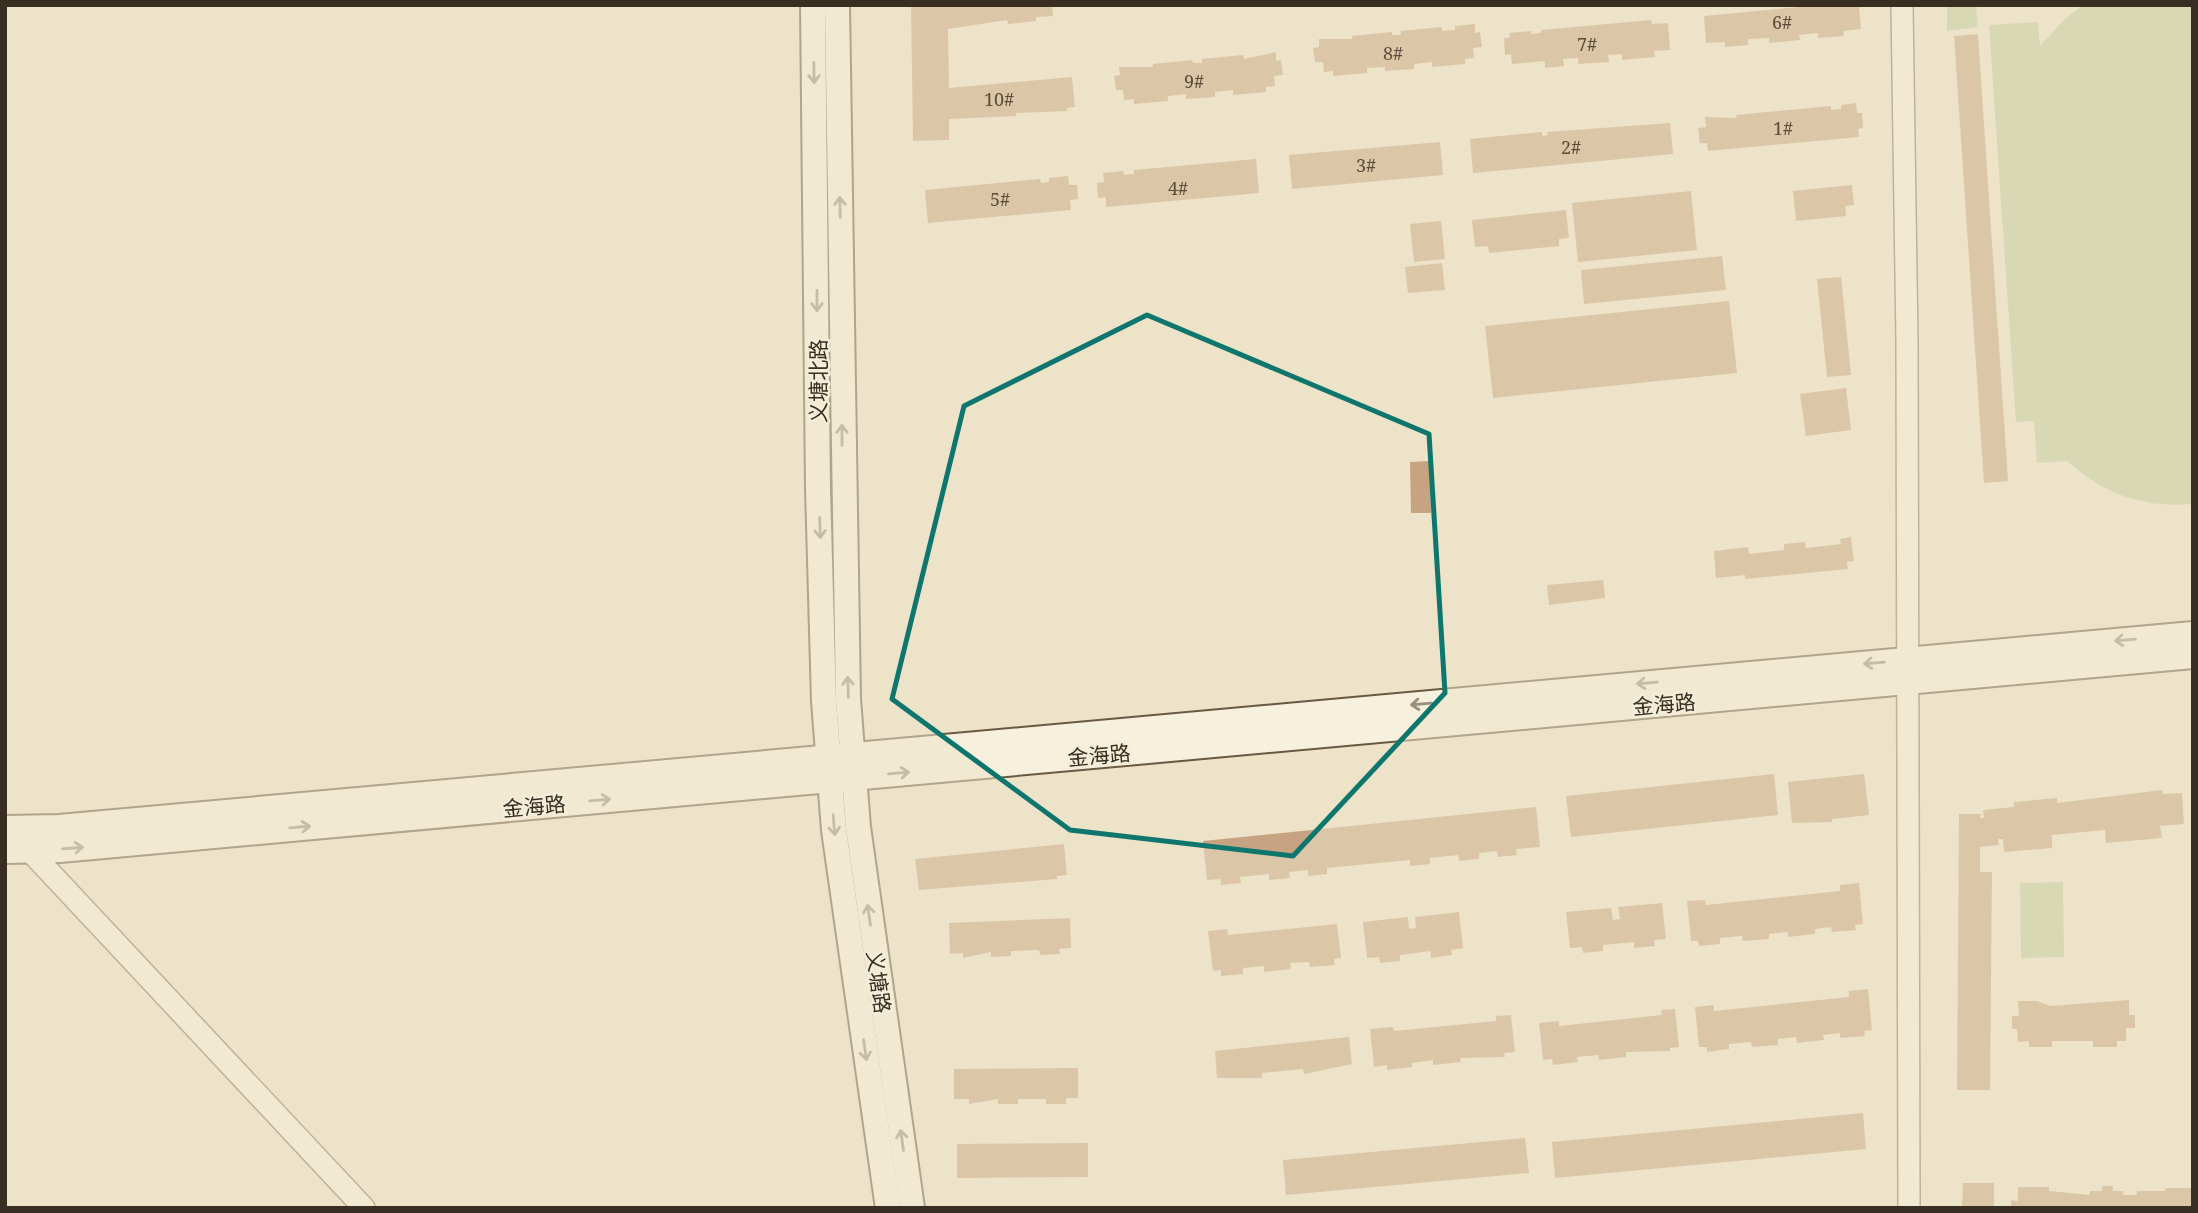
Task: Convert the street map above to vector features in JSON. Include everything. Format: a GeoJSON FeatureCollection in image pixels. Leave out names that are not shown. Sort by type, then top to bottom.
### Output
{"type":"FeatureCollection","features":[{"type":"Feature","properties":{"kind":"main road","name":"义塘北路"},"geometry":{"type":"LineString","coordinates":[[813,5],[818,489],[841,767]]}},
{"type":"Feature","properties":{"kind":"main road","name":"义塘北路"},"geometry":{"type":"LineString","coordinates":[[837,5],[842,489],[841,767]]}},
{"type":"Feature","properties":{"kind":"main road","name":"金海路"},"geometry":{"type":"LineString","coordinates":[[1908,671],[2193,634]]}},
{"type":"Feature","properties":{"kind":"main road","name":"金海路"},"geometry":{"type":"LineString","coordinates":[[17,850],[841,767],[1908,671],[2193,656]]}},
{"type":"Feature","properties":{"kind":"main road","name":"金海路"},"geometry":{"type":"LineString","coordinates":[[9,823],[59,827],[841,767]]}},
{"type":"Feature","properties":{"kind":"main road","name":"义塘路"},"geometry":{"type":"LineString","coordinates":[[841,767],[854,981],[888,1208]]}},
{"type":"Feature","properties":{"kind":"main road","name":"义塘路"},"geometry":{"type":"LineString","coordinates":[[841,767],[870,923],[912,1208]]}},
{"type":"Feature","properties":{"kind":"street"},"geometry":{"type":"LineString","coordinates":[[1902,5],[1908,671],[1909,1208]]}},
{"type":"Feature","properties":{"kind":"street"},"geometry":{"type":"LineString","coordinates":[[17,850],[363,1208]]}},
{"type":"Feature","properties":{"kind":"highlighted area"},"geometry":{"type":"Polygon","coordinates":[[[1147,315],[1429,434],[1445,693],[1293,856],[1070,830],[892,699],[964,406],[1147,315]]]}},
{"type":"Feature","properties":{"kind":"green space"},"geometry":{"type":"Polygon","coordinates":[[[1947,5],[1976,5],[1978,27],[1947,31],[1947,5]]]}},
{"type":"Feature","properties":{"kind":"green space"},"geometry":{"type":"Polygon","coordinates":[[[2083,5],[2193,5],[2193,504],[2141,501],[2095,482],[2067,461],[2037,463],[2034,421],[2016,422],[1989,25],[2038,22],[2040,46],[2065,19],[2083,5]]]}},
{"type":"Feature","properties":{"kind":"green space"},"geometry":{"type":"Polygon","coordinates":[[[2063,882],[2064,957],[2021,958],[2020,883],[2063,882]]]}},
{"type":"Feature","properties":{"kind":"building"},"geometry":{"type":"Polygon","coordinates":[[[911,5],[1052,5],[1053,16],[1036,17],[1036,21],[1008,24],[1007,20],[948,29],[949,88],[1072,77],[1075,107],[1067,108],[1067,111],[1016,113],[1016,116],[949,119],[949,140],[913,141],[911,5]]]}},
{"type":"Feature","properties":{"kind":"building"},"geometry":{"type":"Polygon","coordinates":[[[1819,5],[1859,5],[1861,29],[1843,31],[1844,36],[1818,38],[1818,33],[1799,35],[1800,40],[1769,43],[1769,38],[1748,39],[1748,45],[1725,47],[1725,42],[1706,43],[1704,16],[1819,5]]]}},
{"type":"Feature","properties":{"kind":"building"},"geometry":{"type":"Polygon","coordinates":[[[1651,20],[1652,24],[1668,23],[1670,50],[1654,51],[1655,57],[1622,60],[1622,54],[1608,55],[1609,62],[1578,64],[1578,58],[1563,59],[1564,66],[1545,68],[1545,61],[1512,64],[1511,54],[1505,55],[1504,38],[1510,38],[1509,33],[1531,31],[1531,34],[1541,33],[1541,30],[1651,20]]]}},
{"type":"Feature","properties":{"kind":"building"},"geometry":{"type":"Polygon","coordinates":[[[1475,24],[1475,33],[1480,32],[1482,47],[1473,48],[1474,58],[1465,59],[1465,64],[1432,67],[1432,62],[1414,64],[1414,69],[1385,71],[1385,67],[1367,68],[1367,73],[1333,76],[1333,71],[1324,72],[1323,62],[1315,62],[1313,48],[1319,47],[1319,39],[1352,39],[1352,36],[1392,32],[1392,35],[1401,35],[1401,31],[1442,27],[1442,31],[1455,30],[1455,26],[1475,24]]]}},
{"type":"Feature","properties":{"kind":"building"},"geometry":{"type":"Polygon","coordinates":[[[1978,34],[2008,481],[1984,483],[1954,36],[1978,34]]]}},
{"type":"Feature","properties":{"kind":"building"},"geometry":{"type":"Polygon","coordinates":[[[1276,52],[1276,61],[1281,60],[1283,75],[1274,76],[1275,86],[1266,87],[1266,92],[1233,95],[1233,90],[1215,92],[1215,97],[1186,99],[1186,94],[1168,96],[1168,101],[1134,104],[1134,99],[1124,100],[1123,90],[1116,90],[1114,76],[1120,75],[1119,67],[1153,67],[1153,64],[1192,60],[1193,63],[1202,63],[1202,59],[1243,55],[1244,59],[1276,52]]]}},
{"type":"Feature","properties":{"kind":"building"},"geometry":{"type":"Polygon","coordinates":[[[1856,103],[1857,113],[1862,113],[1863,128],[1858,129],[1859,137],[1708,151],[1707,143],[1700,143],[1698,128],[1706,127],[1705,117],[1737,118],[1736,115],[1831,106],[1831,110],[1841,109],[1841,105],[1856,103]]]}},
{"type":"Feature","properties":{"kind":"building"},"geometry":{"type":"Polygon","coordinates":[[[1670,123],[1673,154],[1473,173],[1470,139],[1542,132],[1542,136],[1548,135],[1547,132],[1670,123]]]}},
{"type":"Feature","properties":{"kind":"building"},"geometry":{"type":"Polygon","coordinates":[[[1440,142],[1443,175],[1292,189],[1289,155],[1440,142]]]}},
{"type":"Feature","properties":{"kind":"building"},"geometry":{"type":"Polygon","coordinates":[[[1256,159],[1259,193],[1106,207],[1106,197],[1098,198],[1097,183],[1104,182],[1103,173],[1123,171],[1124,175],[1134,174],[1134,170],[1256,159]]]}},
{"type":"Feature","properties":{"kind":"building"},"geometry":{"type":"Polygon","coordinates":[[[1068,176],[1069,185],[1077,185],[1078,199],[1070,200],[1071,210],[928,223],[925,190],[1040,179],[1041,183],[1049,182],[1049,178],[1068,176]]]}},
{"type":"Feature","properties":{"kind":"building"},"geometry":{"type":"Polygon","coordinates":[[[1852,185],[1854,205],[1845,206],[1846,216],[1796,221],[1793,191],[1852,185]]]}},
{"type":"Feature","properties":{"kind":"building"},"geometry":{"type":"Polygon","coordinates":[[[1691,191],[1697,250],[1578,262],[1572,203],[1691,191]]]}},
{"type":"Feature","properties":{"kind":"building"},"geometry":{"type":"Polygon","coordinates":[[[1566,210],[1569,238],[1559,239],[1559,246],[1489,253],[1488,246],[1475,247],[1472,220],[1566,210]]]}},
{"type":"Feature","properties":{"kind":"building"},"geometry":{"type":"Polygon","coordinates":[[[1441,221],[1445,259],[1414,262],[1410,224],[1441,221]]]}},
{"type":"Feature","properties":{"kind":"building"},"geometry":{"type":"Polygon","coordinates":[[[1722,256],[1726,290],[1584,304],[1581,270],[1722,256]]]}},
{"type":"Feature","properties":{"kind":"building"},"geometry":{"type":"Polygon","coordinates":[[[1442,263],[1445,290],[1408,293],[1405,267],[1442,263]]]}},
{"type":"Feature","properties":{"kind":"building"},"geometry":{"type":"Polygon","coordinates":[[[1841,277],[1851,375],[1827,377],[1817,279],[1841,277]]]}},
{"type":"Feature","properties":{"kind":"building"},"geometry":{"type":"Polygon","coordinates":[[[1729,301],[1737,373],[1493,398],[1485,326],[1729,301]]]}},
{"type":"Feature","properties":{"kind":"building"},"geometry":{"type":"Polygon","coordinates":[[[1846,388],[1851,430],[1806,436],[1800,394],[1846,388]]]}},
{"type":"Feature","properties":{"kind":"building"},"geometry":{"type":"Polygon","coordinates":[[[1430,461],[1431,513],[1411,513],[1410,462],[1430,461]]]}},
{"type":"Feature","properties":{"kind":"building"},"geometry":{"type":"Polygon","coordinates":[[[1851,537],[1854,561],[1847,562],[1848,569],[1745,579],[1745,575],[1716,578],[1714,551],[1748,547],[1749,554],[1784,550],[1784,544],[1805,542],[1806,548],[1841,544],[1840,539],[1851,537]]]}},
{"type":"Feature","properties":{"kind":"building"},"geometry":{"type":"Polygon","coordinates":[[[1603,580],[1605,598],[1549,605],[1547,585],[1603,580]]]}},
{"type":"Feature","properties":{"kind":"building"},"geometry":{"type":"Polygon","coordinates":[[[1774,774],[1778,815],[1571,837],[1566,796],[1774,774]]]}},
{"type":"Feature","properties":{"kind":"building"},"geometry":{"type":"Polygon","coordinates":[[[1864,774],[1869,815],[1832,819],[1832,822],[1792,823],[1788,782],[1864,774]]]}},
{"type":"Feature","properties":{"kind":"building"},"geometry":{"type":"Polygon","coordinates":[[[2162,790],[2163,794],[2182,793],[2184,824],[2160,826],[2162,838],[2106,843],[2105,830],[2052,835],[2052,848],[2004,852],[2003,839],[1998,839],[1999,845],[1980,847],[1980,872],[1992,872],[1990,1090],[1957,1090],[1959,814],[1981,814],[1980,818],[1984,818],[1983,810],[2014,807],[2014,802],[2057,798],[2057,803],[2162,790]]]}},
{"type":"Feature","properties":{"kind":"building"},"geometry":{"type":"Polygon","coordinates":[[[1536,807],[1540,847],[1516,849],[1517,855],[1498,857],[1497,851],[1479,853],[1479,859],[1459,861],[1458,855],[1430,858],[1430,864],[1410,866],[1410,860],[1327,868],[1327,874],[1308,876],[1308,870],[1289,872],[1290,878],[1269,880],[1269,874],[1240,877],[1241,883],[1221,885],[1221,879],[1207,880],[1203,841],[1536,807]]]}},
{"type":"Feature","properties":{"kind":"building"},"geometry":{"type":"Polygon","coordinates":[[[1064,844],[1067,875],[1057,876],[1057,879],[919,890],[915,859],[1064,844]]]}},
{"type":"Feature","properties":{"kind":"building"},"geometry":{"type":"Polygon","coordinates":[[[1859,883],[1863,924],[1855,925],[1856,930],[1832,932],[1831,927],[1815,929],[1815,934],[1788,937],[1788,932],[1769,934],[1769,939],[1743,941],[1742,936],[1720,938],[1720,944],[1699,946],[1698,941],[1691,941],[1687,901],[1705,900],[1706,905],[1840,891],[1840,885],[1859,883]]]}},
{"type":"Feature","properties":{"kind":"building"},"geometry":{"type":"Polygon","coordinates":[[[1662,903],[1666,939],[1654,940],[1655,946],[1634,948],[1634,942],[1603,945],[1603,951],[1583,953],[1582,947],[1570,948],[1566,912],[1611,908],[1613,920],[1620,919],[1618,907],[1662,903]]]}},
{"type":"Feature","properties":{"kind":"building"},"geometry":{"type":"Polygon","coordinates":[[[1459,912],[1463,948],[1451,950],[1452,955],[1431,958],[1431,951],[1400,955],[1400,961],[1380,963],[1379,957],[1367,958],[1363,922],[1408,917],[1409,929],[1416,928],[1415,917],[1459,912]]]}},
{"type":"Feature","properties":{"kind":"building"},"geometry":{"type":"Polygon","coordinates":[[[1070,918],[1071,948],[1059,949],[1060,954],[1040,955],[1039,950],[1011,951],[1011,956],[991,957],[991,952],[963,958],[963,953],[950,954],[949,923],[1070,918]]]}},
{"type":"Feature","properties":{"kind":"building"},"geometry":{"type":"Polygon","coordinates":[[[1337,924],[1341,958],[1334,959],[1335,965],[1310,967],[1309,962],[1290,963],[1291,969],[1264,972],[1264,966],[1243,968],[1243,974],[1221,976],[1221,970],[1213,971],[1208,931],[1227,929],[1228,935],[1337,924]]]}},
{"type":"Feature","properties":{"kind":"building"},"geometry":{"type":"Polygon","coordinates":[[[1868,989],[1872,1030],[1864,1031],[1865,1036],[1840,1038],[1840,1033],[1823,1035],[1824,1040],[1797,1043],[1796,1037],[1778,1039],[1778,1045],[1752,1047],[1751,1042],[1729,1044],[1729,1049],[1707,1052],[1707,1047],[1699,1047],[1695,1007],[1714,1005],[1714,1011],[1849,997],[1849,991],[1868,989]]]}},
{"type":"Feature","properties":{"kind":"building"},"geometry":{"type":"Polygon","coordinates":[[[2129,1000],[2129,1015],[2135,1015],[2135,1028],[2126,1028],[2126,1041],[2117,1041],[2117,1047],[2093,1047],[2093,1041],[2052,1041],[2052,1047],[2029,1047],[2029,1041],[2018,1042],[2017,1029],[2012,1029],[2012,1016],[2019,1016],[2018,1001],[2037,1001],[2050,1006],[2129,1000]]]}},
{"type":"Feature","properties":{"kind":"building"},"geometry":{"type":"Polygon","coordinates":[[[1675,1009],[1679,1047],[1670,1048],[1670,1051],[1626,1052],[1626,1057],[1599,1060],[1598,1055],[1577,1057],[1578,1062],[1553,1065],[1552,1059],[1543,1060],[1539,1023],[1559,1021],[1559,1026],[1662,1015],[1661,1010],[1675,1009]]]}},
{"type":"Feature","properties":{"kind":"building"},"geometry":{"type":"Polygon","coordinates":[[[1511,1015],[1515,1052],[1504,1053],[1505,1057],[1460,1058],[1461,1062],[1433,1065],[1433,1060],[1412,1063],[1412,1067],[1387,1070],[1387,1065],[1374,1067],[1370,1029],[1393,1027],[1394,1031],[1496,1021],[1496,1016],[1511,1015]]]}},
{"type":"Feature","properties":{"kind":"building"},"geometry":{"type":"Polygon","coordinates":[[[1349,1037],[1352,1064],[1304,1074],[1303,1069],[1262,1073],[1262,1078],[1217,1078],[1215,1051],[1349,1037]]]}},
{"type":"Feature","properties":{"kind":"building"},"geometry":{"type":"Polygon","coordinates":[[[1078,1068],[1078,1098],[1066,1098],[1066,1104],[1046,1104],[1046,1099],[1018,1099],[1018,1104],[998,1104],[998,1099],[969,1104],[969,1099],[954,1099],[954,1069],[1078,1068]]]}},
{"type":"Feature","properties":{"kind":"building"},"geometry":{"type":"Polygon","coordinates":[[[1863,1113],[1866,1149],[1555,1178],[1552,1142],[1863,1113]]]}},
{"type":"Feature","properties":{"kind":"building"},"geometry":{"type":"Polygon","coordinates":[[[1525,1138],[1529,1173],[1286,1195],[1283,1160],[1525,1138]]]}},
{"type":"Feature","properties":{"kind":"building"},"geometry":{"type":"Polygon","coordinates":[[[1088,1143],[1088,1177],[957,1178],[957,1144],[1088,1143]]]}},
{"type":"Feature","properties":{"kind":"building"},"geometry":{"type":"Polygon","coordinates":[[[1963,1183],[1994,1183],[1994,1208],[1962,1208],[1963,1183]]]}},
{"type":"Feature","properties":{"kind":"building"},"geometry":{"type":"Polygon","coordinates":[[[2102,1186],[2113,1186],[2113,1191],[2123,1191],[2123,1195],[2137,1195],[2137,1191],[2165,1191],[2165,1188],[2193,1188],[2193,1208],[2011,1208],[2011,1200],[2018,1201],[2018,1187],[2049,1187],[2049,1191],[2090,1195],[2090,1191],[2102,1191],[2102,1186]]]}}]}
